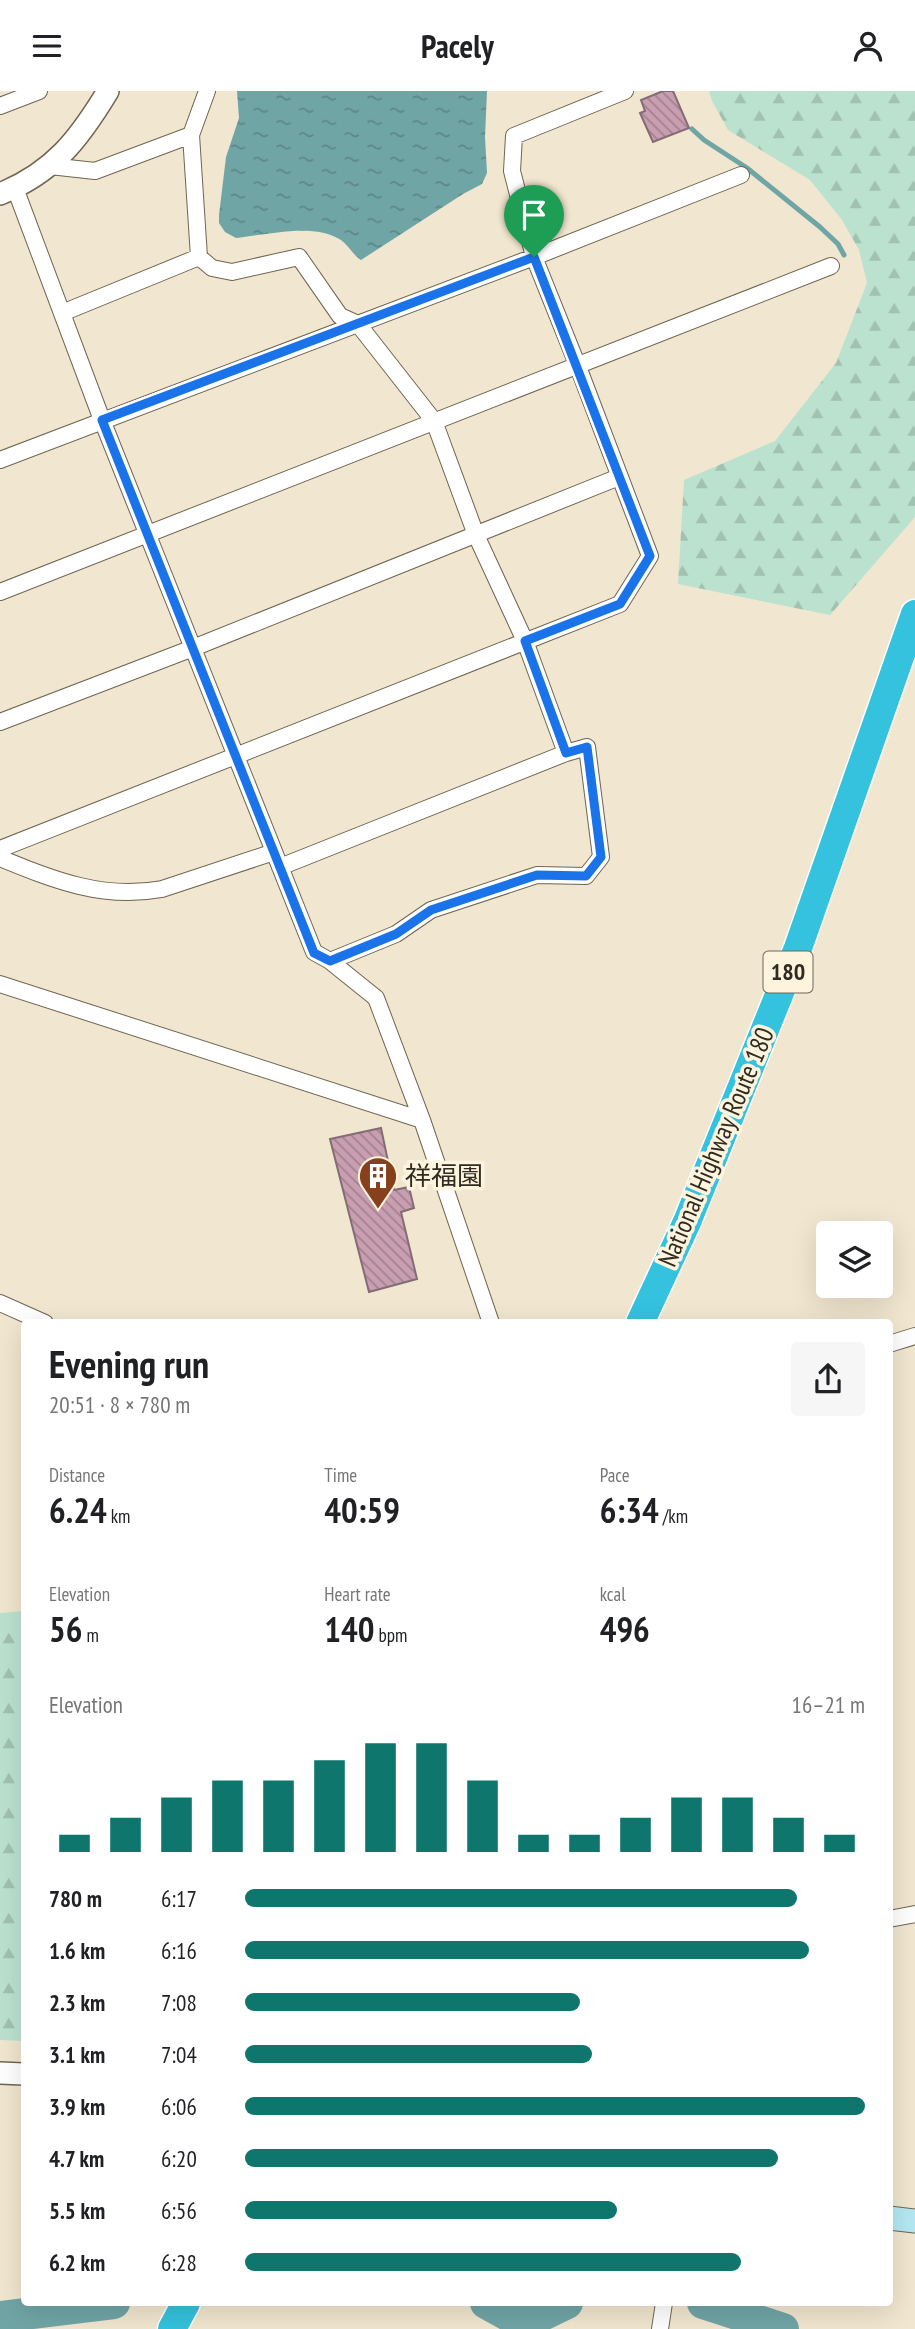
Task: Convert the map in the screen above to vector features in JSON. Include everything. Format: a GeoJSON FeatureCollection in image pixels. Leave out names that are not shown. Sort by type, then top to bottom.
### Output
{"type":"FeatureCollection","features":[{"type":"Feature","properties":{"kind":"highway","name":"National Highway Route 180"},"geometry":{"type":"LineString","coordinates":[[642,1319],[687,1222],[798,948],[915,614]]}},
{"type":"Feature","properties":{"kind":"highway"},"geometry":{"type":"LineString","coordinates":[[172,2329],[184,2306]]}},
{"type":"Feature","properties":{"kind":"main road"},"geometry":{"type":"LineString","coordinates":[[893,2218],[915,2221]]}},
{"type":"Feature","properties":{"kind":"street"},"geometry":{"type":"LineString","coordinates":[[0,106],[39,91]]}},
{"type":"Feature","properties":{"kind":"street"},"geometry":{"type":"LineString","coordinates":[[108,91],[87,127],[50,166],[7,191],[62,313],[314,953],[330,961],[376,998],[422,1121],[490,1319]]}},
{"type":"Feature","properties":{"kind":"street"},"geometry":{"type":"LineString","coordinates":[[206,91],[191,135],[199,257],[212,268],[232,272],[299,257],[340,316],[358,324],[433,421],[476,535],[525,641],[566,753]]}},
{"type":"Feature","properties":{"kind":"street"},"geometry":{"type":"LineString","coordinates":[[0,849],[620,604],[650,556],[534,257],[512,171],[514,136],[625,91]]}},
{"type":"Feature","properties":{"kind":"street"},"geometry":{"type":"LineString","coordinates":[[50,166],[94,171],[191,135]]}},
{"type":"Feature","properties":{"kind":"street"},"geometry":{"type":"LineString","coordinates":[[0,460],[741,176]]}},
{"type":"Feature","properties":{"kind":"street"},"geometry":{"type":"LineString","coordinates":[[62,313],[199,257]]}},
{"type":"Feature","properties":{"kind":"street"},"geometry":{"type":"LineString","coordinates":[[0,592],[831,266]]}},
{"type":"Feature","properties":{"kind":"street"},"geometry":{"type":"LineString","coordinates":[[0,722],[619,478]]}},
{"type":"Feature","properties":{"kind":"street"},"geometry":{"type":"LineString","coordinates":[[0,858],[64,884],[136,892],[162,889],[277,860],[587,747],[601,857],[586,876],[537,875],[431,910],[396,934],[330,961]]}},
{"type":"Feature","properties":{"kind":"street"},"geometry":{"type":"LineString","coordinates":[[0,985],[422,1121]]}},
{"type":"Feature","properties":{"kind":"street"},"geometry":{"type":"LineString","coordinates":[[0,1303],[36,1319]]}},
{"type":"Feature","properties":{"kind":"street"},"geometry":{"type":"LineString","coordinates":[[893,1343],[915,1336]]}},
{"type":"Feature","properties":{"kind":"street"},"geometry":{"type":"LineString","coordinates":[[893,1918],[915,1914]]}},
{"type":"Feature","properties":{"kind":"street"},"geometry":{"type":"LineString","coordinates":[[0,2073],[21,2074]]}},
{"type":"Feature","properties":{"kind":"street"},"geometry":{"type":"LineString","coordinates":[[660,2329],[664,2306]]}},
{"type":"Feature","properties":{"kind":"green space"},"geometry":{"type":"Polygon","coordinates":[[[709,91],[915,91],[915,517],[830,615],[678,584],[684,480],[775,441],[836,363],[867,283],[859,250],[842,220],[810,180],[728,130],[709,91]]]}},
{"type":"Feature","properties":{"kind":"green space"},"geometry":{"type":"Polygon","coordinates":[[[21,1611],[21,2041],[0,2040],[0,1613],[21,1611]]]}},
{"type":"Feature","properties":{"kind":"water"},"geometry":{"type":"Polygon","coordinates":[[[237,91],[487,91],[487,173],[482,184],[361,260],[341,240],[317,232],[290,231],[236,238],[225,232],[219,223],[219,215],[226,157],[239,118],[237,91]]]}},
{"type":"Feature","properties":{"kind":"building"},"geometry":{"type":"Polygon","coordinates":[[[663,91],[673,91],[689,128],[653,142],[640,113],[645,111],[641,100],[663,91]]]}},
{"type":"Feature","properties":{"kind":"building","name":"祥福園"},"geometry":{"type":"Polygon","coordinates":[[[381,1128],[394,1190],[409,1187],[414,1208],[401,1212],[417,1279],[369,1292],[330,1139],[381,1128]]]}},
{"type":"Feature","properties":{"kind":"waterway"},"geometry":{"type":"LineString","coordinates":[[692,129],[747,168],[820,227],[838,244],[844,255]]}},
{"type":"Feature","properties":{"kind":"waterway"},"geometry":{"type":"LineString","coordinates":[[0,2317],[90,2306]]}},
{"type":"Feature","properties":{"kind":"waterway"},"geometry":{"type":"LineString","coordinates":[[491,2306],[524,2324],[561,2306]]}},
{"type":"Feature","properties":{"kind":"waterway"},"geometry":{"type":"LineString","coordinates":[[712,2306],[783,2329]]}},
{"type":"Feature","properties":{"kind":"place","name":"祥福園"},"geometry":{"type":"Point","coordinates":[378,1210]}},
{"type":"Feature","properties":{"kind":"route"},"geometry":{"type":"LineString","coordinates":[[534,257],[650,556],[620,604],[525,641],[566,753],[587,747],[601,857],[586,876],[537,875],[431,910],[396,934],[330,961],[314,953],[102,420],[534,257]]}}]}
